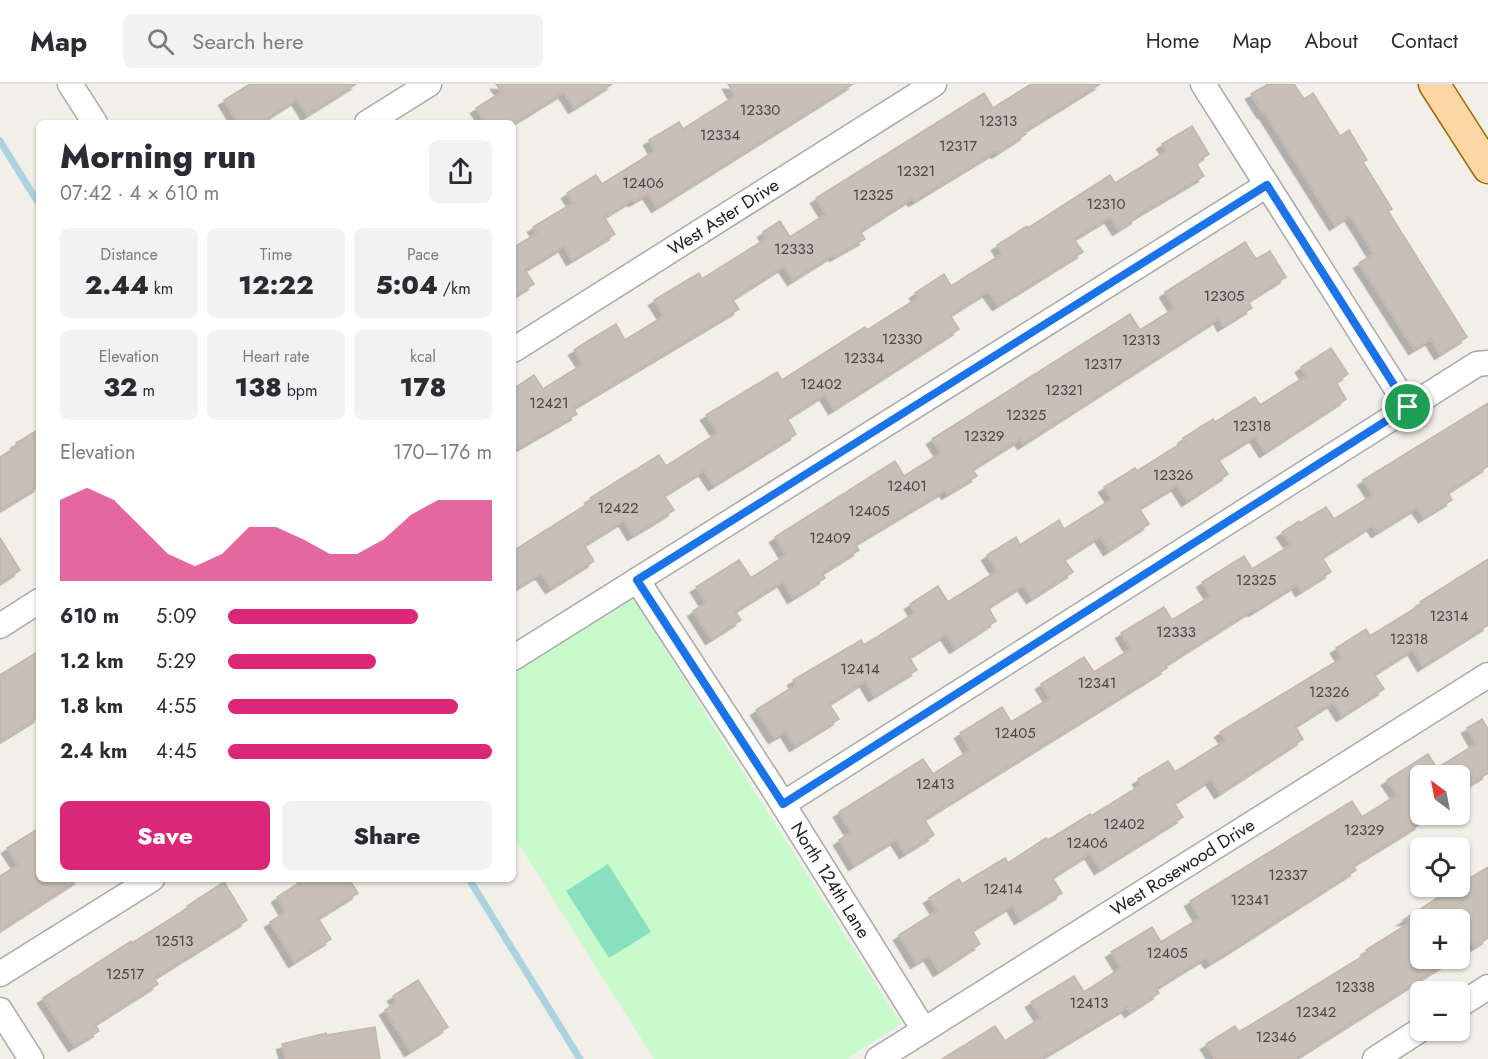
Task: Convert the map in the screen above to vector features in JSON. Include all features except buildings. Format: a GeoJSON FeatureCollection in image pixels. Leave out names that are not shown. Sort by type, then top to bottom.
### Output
{"type":"FeatureCollection","features":[{"type":"Feature","properties":{"kind":"main road"},"geometry":{"type":"LineString","coordinates":[[1434,84],[1488,168]]}},
{"type":"Feature","properties":{"kind":"street"},"geometry":{"type":"LineString","coordinates":[[70,84],[93,120]]}},
{"type":"Feature","properties":{"kind":"street"},"geometry":{"type":"LineString","coordinates":[[372,120],[429,84]]}},
{"type":"Feature","properties":{"kind":"street","name":"West Aster Drive"},"geometry":{"type":"LineString","coordinates":[[516,348],[934,84]]}},
{"type":"Feature","properties":{"kind":"street"},"geometry":{"type":"LineString","coordinates":[[1203,84],[1408,407]]}},
{"type":"Feature","properties":{"kind":"street"},"geometry":{"type":"LineString","coordinates":[[516,656],[1267,185]]}},
{"type":"Feature","properties":{"kind":"street"},"geometry":{"type":"LineString","coordinates":[[783,804],[1408,407],[1477,364],[1488,363]]}},
{"type":"Feature","properties":{"kind":"street","name":"North 124th Lane"},"geometry":{"type":"LineString","coordinates":[[637,580],[783,804],[924,1030]]}},
{"type":"Feature","properties":{"kind":"street"},"geometry":{"type":"LineString","coordinates":[[0,626],[36,603]]}},
{"type":"Feature","properties":{"kind":"street","name":"West Rosewood Drive"},"geometry":{"type":"LineString","coordinates":[[878,1059],[1488,675]]}},
{"type":"Feature","properties":{"kind":"street"},"geometry":{"type":"LineString","coordinates":[[0,974],[147,882]]}},
{"type":"Feature","properties":{"kind":"street"},"geometry":{"type":"LineString","coordinates":[[1470,999],[1488,987]]}},
{"type":"Feature","properties":{"kind":"street"},"geometry":{"type":"LineString","coordinates":[[0,1010],[31,1059]]}},
{"type":"Feature","properties":{"kind":"street"},"geometry":{"type":"LineString","coordinates":[[1375,1059],[1410,1036]]}},
{"type":"Feature","properties":{"kind":"green space"},"geometry":{"type":"Polygon","coordinates":[[[633,598],[901,1024],[847,1059],[654,1059],[516,840],[516,672],[633,598]]]}},
{"type":"Feature","properties":{"kind":"green space"},"geometry":{"type":"Polygon","coordinates":[[[608,864],[651,932],[609,958],[566,891],[608,864]]]}},
{"type":"Feature","properties":{"kind":"waterway"},"geometry":{"type":"LineString","coordinates":[[0,141],[36,199]]}},
{"type":"Feature","properties":{"kind":"waterway"},"geometry":{"type":"LineString","coordinates":[[471,882],[580,1059]]}},
{"type":"Feature","properties":{"kind":"route"},"geometry":{"type":"LineString","coordinates":[[1267,185],[1408,407],[783,804],[637,580],[1267,185]]}}]}
